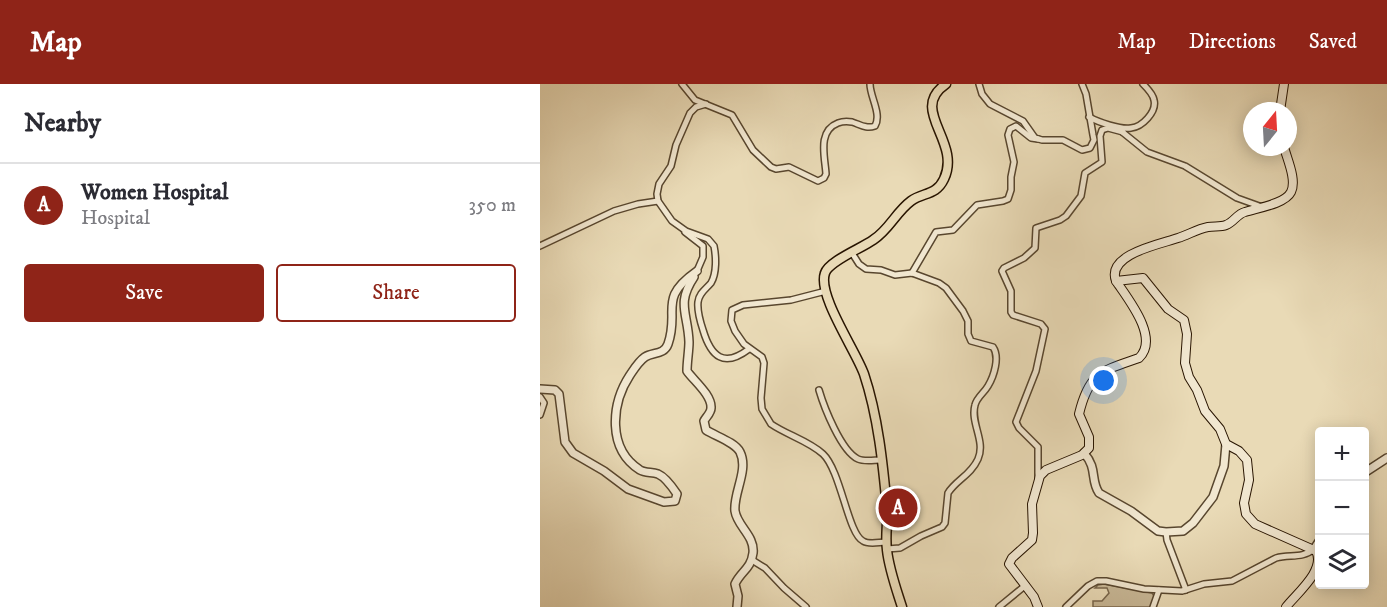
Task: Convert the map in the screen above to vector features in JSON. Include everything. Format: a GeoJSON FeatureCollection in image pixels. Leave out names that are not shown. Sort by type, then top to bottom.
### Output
{"type":"FeatureCollection","features":[{"type":"Feature","properties":{"kind":"highway"},"geometry":{"type":"LineString","coordinates":[[902,607],[886,546],[887,510],[872,407],[864,375],[857,357],[839,326],[824,280],[827,269],[883,232],[910,201],[935,190],[943,181],[948,165],[947,152],[945,141],[931,110],[931,102],[934,94],[946,84]]}},
{"type":"Feature","properties":{"kind":"main road"},"geometry":{"type":"LineString","coordinates":[[1281,102],[1284,84]]}},
{"type":"Feature","properties":{"kind":"main road"},"geometry":{"type":"LineString","coordinates":[[1038,607],[1034,597],[1010,564],[1012,558],[1032,540],[1032,504],[1038,479],[1046,470],[1084,453],[1089,447],[1089,437],[1079,414],[1093,380],[1102,372],[1139,358],[1146,344],[1142,323],[1116,281],[1114,273],[1119,264],[1138,250],[1209,226],[1230,224],[1243,212],[1264,207],[1287,196],[1291,193],[1292,180],[1286,156]]}},
{"type":"Feature","properties":{"kind":"main road"},"geometry":{"type":"LineString","coordinates":[[1116,281],[1143,278],[1168,309],[1184,320],[1187,334],[1186,371],[1206,411],[1220,429],[1226,444],[1244,455],[1249,466],[1244,509],[1250,519],[1270,531],[1314,549],[1319,556],[1316,569],[1286,607]]}},
{"type":"Feature","properties":{"kind":"street"},"geometry":{"type":"LineString","coordinates":[[682,84],[690,96],[732,115],[753,150],[771,167],[776,169],[789,167],[814,181],[821,181],[826,174],[823,143],[828,130],[833,125],[846,121],[871,128],[877,122],[870,95],[870,84]]}},
{"type":"Feature","properties":{"kind":"street"},"geometry":{"type":"LineString","coordinates":[[979,84],[982,94],[990,104],[1019,118],[1038,139]]}},
{"type":"Feature","properties":{"kind":"street"},"geometry":{"type":"LineString","coordinates":[[912,273],[936,232],[953,230],[977,205],[1008,199],[1014,162],[1008,135],[1010,129],[1016,126],[1031,138],[1063,140],[1078,149],[1086,150],[1092,144],[1086,94],[1082,84]]}},
{"type":"Feature","properties":{"kind":"street"},"geometry":{"type":"LineString","coordinates":[[1089,116],[1103,123],[1128,129],[1133,128],[1148,117],[1154,100],[1143,84]]}},
{"type":"Feature","properties":{"kind":"street"},"geometry":{"type":"LineString","coordinates":[[706,104],[692,110],[683,128],[671,166],[657,189],[658,201],[672,221],[703,246],[703,257],[683,300],[689,340],[687,370],[700,384],[711,405],[710,412],[704,421],[706,430],[736,447],[742,457],[735,509],[753,548],[752,560],[735,584],[738,597],[737,607]]}},
{"type":"Feature","properties":{"kind":"street"},"geometry":{"type":"LineString","coordinates":[[1092,132],[1103,123]]}},
{"type":"Feature","properties":{"kind":"street"},"geometry":{"type":"LineString","coordinates":[[1113,125],[1147,152],[1185,166],[1237,198],[1264,207]]}},
{"type":"Feature","properties":{"kind":"street"},"geometry":{"type":"LineString","coordinates":[[1038,479],[1038,447],[1019,428],[1017,422],[1036,371],[1045,329],[1041,324],[1013,315],[1010,285],[1002,271],[1024,258],[1035,248],[1036,228],[1060,220],[1076,204],[1084,190],[1085,174],[1102,162],[1100,136],[1102,130],[1108,128],[1123,132]]}},
{"type":"Feature","properties":{"kind":"street"},"geometry":{"type":"LineString","coordinates":[[540,246],[614,211],[658,201]]}},
{"type":"Feature","properties":{"kind":"street"},"geometry":{"type":"LineString","coordinates":[[672,221],[686,231],[712,242],[714,246],[714,276],[701,293],[698,305],[700,323],[710,350],[721,357],[732,359],[749,349]]}},
{"type":"Feature","properties":{"kind":"street"},"geometry":{"type":"LineString","coordinates":[[826,291],[791,300],[742,305],[732,310],[731,321],[735,332],[749,349],[762,357],[765,363],[761,398],[766,417],[771,424],[824,455],[838,482],[854,529],[861,540],[900,548],[921,536],[942,528],[945,523],[948,493],[971,470],[980,453],[980,439],[974,409],[978,398],[991,380],[997,356],[993,347],[971,341],[966,317],[946,288],[934,279],[912,273],[894,275],[881,270],[866,269],[859,264],[852,253]]}},
{"type":"Feature","properties":{"kind":"street"},"geometry":{"type":"LineString","coordinates":[[540,389],[555,390],[559,394],[565,442],[573,453],[604,471],[628,489],[664,501],[675,501],[677,494],[661,476],[642,471],[628,459],[616,438],[615,420],[621,391],[631,372],[642,359],[659,353],[666,347],[675,293],[680,285],[697,271]]}},
{"type":"Feature","properties":{"kind":"street"},"geometry":{"type":"LineString","coordinates":[[819,390],[829,419],[838,436],[854,456],[864,460],[881,459]]}},
{"type":"Feature","properties":{"kind":"street"},"geometry":{"type":"LineString","coordinates":[[540,397],[544,404],[540,415]]}},
{"type":"Feature","properties":{"kind":"street"},"geometry":{"type":"LineString","coordinates":[[1084,453],[1091,462],[1099,494],[1131,511],[1158,531],[1166,532],[1188,529],[1208,504],[1216,491],[1224,466],[1226,444]]}},
{"type":"Feature","properties":{"kind":"street"},"geometry":{"type":"LineString","coordinates":[[1369,469],[1387,458]]}},
{"type":"Feature","properties":{"kind":"street"},"geometry":{"type":"LineString","coordinates":[[1166,532],[1186,590]]}},
{"type":"Feature","properties":{"kind":"street"},"geometry":{"type":"LineString","coordinates":[[1066,607],[1088,586],[1097,581],[1159,590],[1186,590],[1204,584],[1232,581],[1276,558],[1300,556],[1314,549]]}},
{"type":"Feature","properties":{"kind":"street"},"geometry":{"type":"LineString","coordinates":[[752,560],[765,568],[806,607]]}},
{"type":"Feature","properties":{"kind":"street"},"geometry":{"type":"LineString","coordinates":[[999,607],[1026,585]]}},
{"type":"Feature","properties":{"kind":"street"},"geometry":{"type":"LineString","coordinates":[[1153,607],[1159,590]]}},
{"type":"Feature","properties":{"kind":"shaded area"},"geometry":{"type":"Polygon","coordinates":[[[1104,584],[1152,593],[1154,596],[1151,607],[1093,607],[1093,601],[1102,601],[1109,593],[1107,588],[1095,588],[1104,584]]]}},
{"type":"Feature","properties":{"kind":"place","name":"Women Hospital"},"geometry":{"type":"Point","coordinates":[898,508]}}]}
